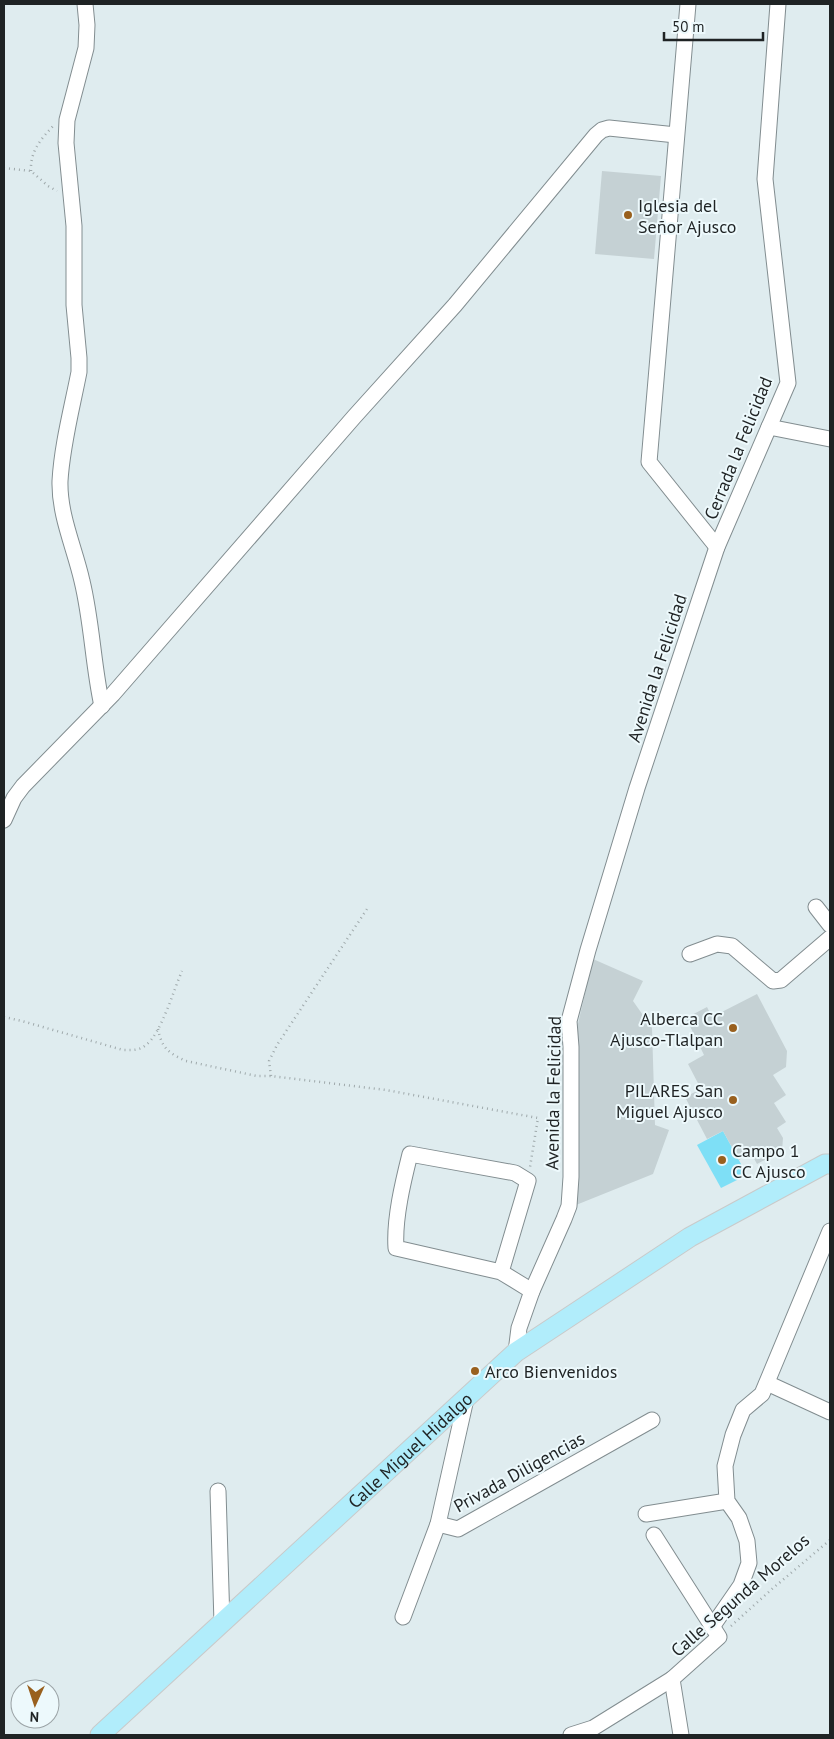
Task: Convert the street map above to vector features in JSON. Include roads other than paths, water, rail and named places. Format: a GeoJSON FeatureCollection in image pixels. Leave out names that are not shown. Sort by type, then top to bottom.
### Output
{"type":"FeatureCollection","features":[{"type":"Feature","properties":{"kind":"main road","name":"Calle Miguel Hidalgo"},"geometry":{"type":"LineString","coordinates":[[100,1735],[516,1352],[690,1238],[825,1164],[830,1164]]}},
{"type":"Feature","properties":{"kind":"street"},"geometry":{"type":"LineString","coordinates":[[85,4],[87,25],[86,48],[67,120],[66,143],[74,226],[74,305],[79,372],[60,481],[61,496],[83,582],[102,706]]}},
{"type":"Feature","properties":{"kind":"street"},"geometry":{"type":"LineString","coordinates":[[688,4],[649,462],[717,546]]}},
{"type":"Feature","properties":{"kind":"street","name":"Cerrada la Felicidad"},"geometry":{"type":"LineString","coordinates":[[717,546],[788,383],[765,179],[778,4]]}},
{"type":"Feature","properties":{"kind":"street"},"geometry":{"type":"LineString","coordinates":[[4,820],[14,798],[23,786],[102,706],[354,417],[455,305],[596,135],[602,130],[609,128],[676,135]]}},
{"type":"Feature","properties":{"kind":"street"},"geometry":{"type":"LineString","coordinates":[[769,427],[830,439]]}},
{"type":"Feature","properties":{"kind":"street","name":"Avenida la Felicidad"},"geometry":{"type":"LineString","coordinates":[[516,1352],[519,1328],[532,1290],[569,1206],[571,1177],[571,1046],[569,1021],[636,788],[717,546]]}},
{"type":"Feature","properties":{"kind":"street"},"geometry":{"type":"LineString","coordinates":[[816,907],[830,925]]}},
{"type":"Feature","properties":{"kind":"street"},"geometry":{"type":"LineString","coordinates":[[690,954],[717,944],[732,946],[773,981],[781,980],[830,938]]}},
{"type":"Feature","properties":{"kind":"street"},"geometry":{"type":"LineString","coordinates":[[501,1272],[528,1181],[516,1173],[410,1154],[395,1235],[396,1248],[501,1272],[532,1290]]}},
{"type":"Feature","properties":{"kind":"street"},"geometry":{"type":"LineString","coordinates":[[654,1535],[716,1632],[741,1585],[750,1563],[747,1541],[739,1518],[727,1501],[725,1466],[733,1436],[743,1410],[762,1394],[830,1231]]}},
{"type":"Feature","properties":{"kind":"street"},"geometry":{"type":"LineString","coordinates":[[767,1383],[830,1412]]}},
{"type":"Feature","properties":{"kind":"street"},"geometry":{"type":"LineString","coordinates":[[438,1524],[466,1399]]}},
{"type":"Feature","properties":{"kind":"street","name":"Privada Diligencias"},"geometry":{"type":"LineString","coordinates":[[403,1617],[438,1524],[458,1529],[652,1420]]}},
{"type":"Feature","properties":{"kind":"street"},"geometry":{"type":"LineString","coordinates":[[218,1491],[222,1623]]}},
{"type":"Feature","properties":{"kind":"street"},"geometry":{"type":"LineString","coordinates":[[646,1514],[727,1501]]}},
{"type":"Feature","properties":{"kind":"street","name":"Calle Segunda Morelos"},"geometry":{"type":"LineString","coordinates":[[681,1735],[672,1679],[716,1632]]}},
{"type":"Feature","properties":{"kind":"street"},"geometry":{"type":"LineString","coordinates":[[571,1735],[594,1728],[672,1679]]}},
{"type":"Feature","properties":{"kind":"place","name":"Iglesia del Señor Ajusco"},"geometry":{"type":"Point","coordinates":[628,215]}},
{"type":"Feature","properties":{"kind":"place","name":"Alberca CC Ajusco-Tlalpan"},"geometry":{"type":"Point","coordinates":[733,1028]}},
{"type":"Feature","properties":{"kind":"place","name":"PILARES San Miguel Ajusco"},"geometry":{"type":"Point","coordinates":[733,1100]}},
{"type":"Feature","properties":{"kind":"place","name":"Campo 1 CC Ajusco"},"geometry":{"type":"Point","coordinates":[722,1160]}},
{"type":"Feature","properties":{"kind":"place","name":"Arco Bienvenidos"},"geometry":{"type":"Point","coordinates":[475,1371]}}]}
